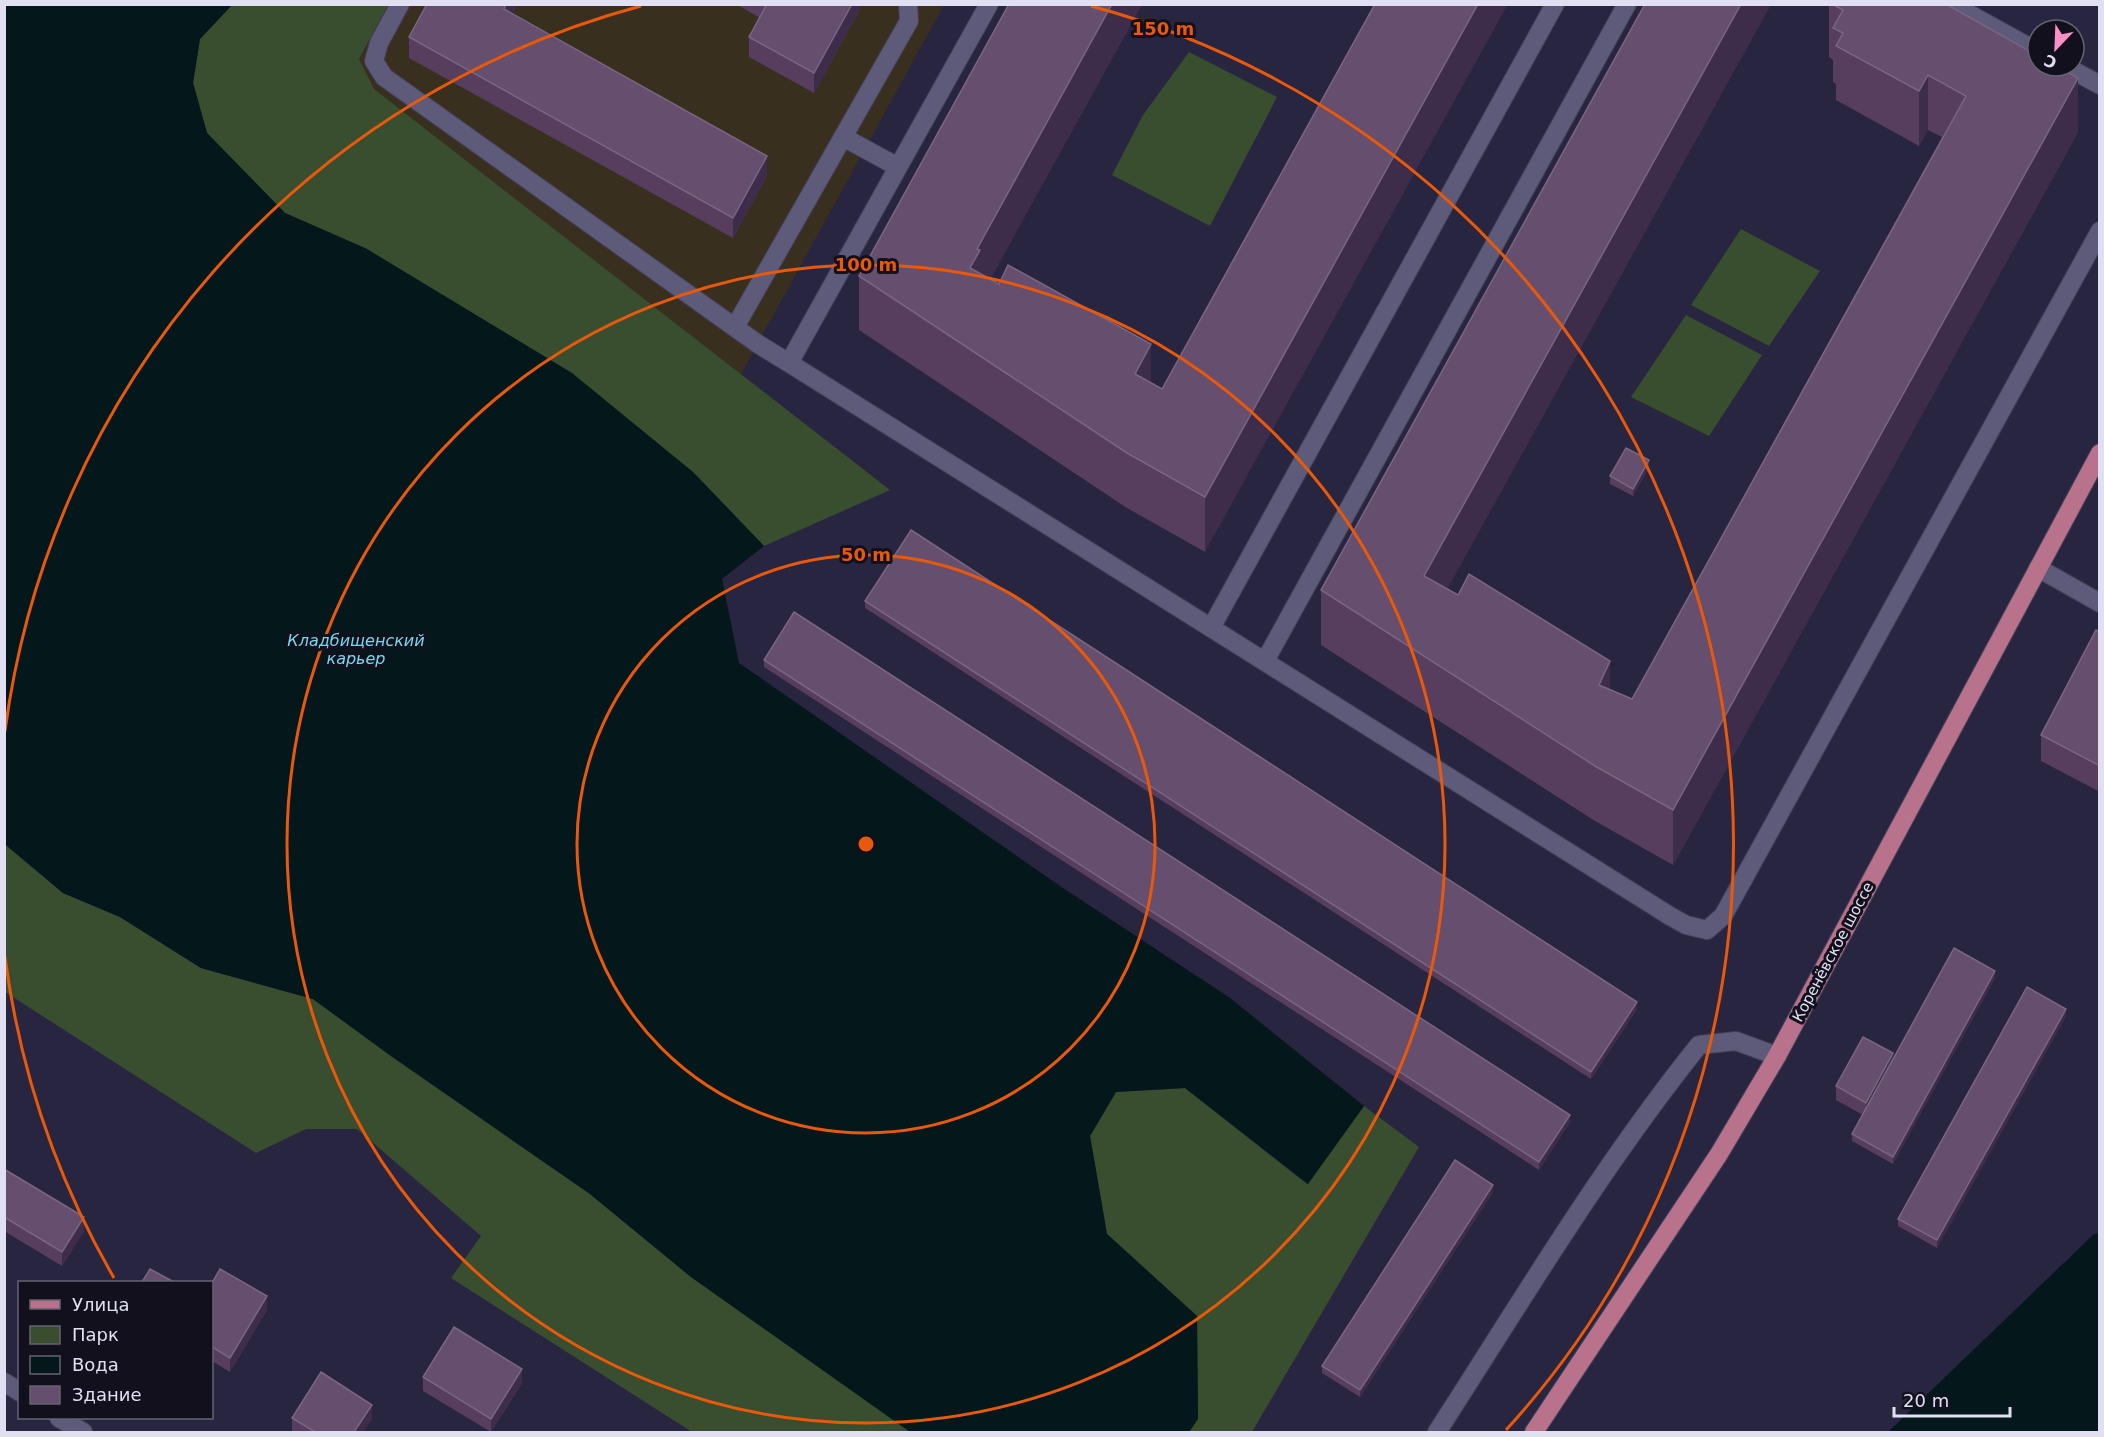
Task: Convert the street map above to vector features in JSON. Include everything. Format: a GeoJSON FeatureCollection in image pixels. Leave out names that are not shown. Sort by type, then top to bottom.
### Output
{"type":"FeatureCollection","features":[{"type":"Feature","properties":{"kind":"main road","name":"Коренёвское шоссе"},"geometry":{"type":"LineString","coordinates":[[1534,1432],[1719,1154],[1777,1056],[2100,453]]}},
{"type":"Feature","properties":{"kind":"lane"},"geometry":{"type":"LineString","coordinates":[[400,4],[379,43],[374,61],[384,77],[735,327],[1670,916],[1686,925],[1707,930],[1723,916],[2100,231]]}},
{"type":"Feature","properties":{"kind":"lane"},"geometry":{"type":"LineString","coordinates":[[735,327],[909,21],[908,4]]}},
{"type":"Feature","properties":{"kind":"lane"},"geometry":{"type":"LineString","coordinates":[[789,363],[989,4]]}},
{"type":"Feature","properties":{"kind":"lane"},"geometry":{"type":"LineString","coordinates":[[1211,628],[1555,4]]}},
{"type":"Feature","properties":{"kind":"lane"},"geometry":{"type":"LineString","coordinates":[[1265,661],[1627,4]]}},
{"type":"Feature","properties":{"kind":"lane"},"geometry":{"type":"LineString","coordinates":[[1951,4],[2026,45]]}},
{"type":"Feature","properties":{"kind":"lane"},"geometry":{"type":"LineString","coordinates":[[2086,77],[2100,85]]}},
{"type":"Feature","properties":{"kind":"lane"},"geometry":{"type":"LineString","coordinates":[[843,136],[898,167]]}},
{"type":"Feature","properties":{"kind":"lane"},"geometry":{"type":"LineString","coordinates":[[2038,568],[2100,603]]}},
{"type":"Feature","properties":{"kind":"lane"},"geometry":{"type":"LineString","coordinates":[[1437,1432],[1634,1130],[1658,1096],[1699,1046],[1737,1041],[1777,1056]]}},
{"type":"Feature","properties":{"kind":"lane"},"geometry":{"type":"LineString","coordinates":[[4,1382],[18,1391]]}},
{"type":"Feature","properties":{"kind":"lane"},"geometry":{"type":"LineString","coordinates":[[61,1419],[83,1432]]}},
{"type":"Feature","properties":{"kind":"shaded area"},"geometry":{"type":"Polygon","coordinates":[[[388,5],[944,5],[741,374],[373,89],[359,59],[388,5]]]}},
{"type":"Feature","properties":{"kind":"green space"},"geometry":{"type":"Polygon","coordinates":[[[232,5],[388,5],[359,59],[374,89],[890,490],[764,546],[693,472],[367,249],[285,213],[207,133],[193,83],[200,39],[232,5]]]}},
{"type":"Feature","properties":{"kind":"green space"},"geometry":{"type":"Polygon","coordinates":[[[1189,52],[1277,97],[1210,226],[1112,175],[1143,115],[1189,52]]]}},
{"type":"Feature","properties":{"kind":"green space"},"geometry":{"type":"Polygon","coordinates":[[[1741,229],[1820,271],[1769,346],[1691,305],[1741,229]]]}},
{"type":"Feature","properties":{"kind":"green space"},"geometry":{"type":"Polygon","coordinates":[[[1686,315],[1762,355],[1709,436],[1631,397],[1686,315]]]}},
{"type":"Feature","properties":{"kind":"green space"},"geometry":{"type":"Polygon","coordinates":[[[4,844],[63,893],[120,917],[201,968],[313,999],[590,1194],[691,1277],[912,1432],[692,1432],[451,1278],[481,1236],[357,1129],[306,1129],[256,1153],[5,992],[4,844]]]}},
{"type":"Feature","properties":{"kind":"green space"},"geometry":{"type":"Polygon","coordinates":[[[1185,1088],[1307,1184],[1364,1106],[1419,1147],[1252,1432],[1189,1432],[1198,1418],[1197,1316],[1107,1234],[1090,1136],[1116,1092],[1185,1088]]]}},
{"type":"Feature","properties":{"kind":"water","name":"Кладбищенский карьер"},"geometry":{"type":"Polygon","coordinates":[[[5,4],[232,5],[200,39],[193,83],[207,133],[285,213],[367,249],[572,373],[693,472],[764,546],[722,579],[739,663],[1060,886],[1230,998],[1364,1106],[1308,1184],[1185,1088],[1116,1092],[1090,1136],[1107,1234],[1197,1316],[1198,1419],[1189,1432],[910,1432],[691,1277],[590,1194],[313,999],[201,968],[120,917],[63,893],[5,844],[5,4]]]}},
{"type":"Feature","properties":{"kind":"water"},"geometry":{"type":"Polygon","coordinates":[[[2099,1233],[2099,1432],[1888,1432],[2094,1234],[2099,1233]]]}},
{"type":"Feature","properties":{"kind":"building"},"geometry":{"type":"Polygon","coordinates":[[[427,4],[506,4],[504,9],[767,156],[733,218],[409,37],[427,4]]]}},
{"type":"Feature","properties":{"kind":"building"},"geometry":{"type":"Polygon","coordinates":[[[767,4],[852,4],[814,73],[749,37],[767,4]]]}},
{"type":"Feature","properties":{"kind":"building"},"geometry":{"type":"Polygon","coordinates":[[[1009,4],[1112,4],[977,249],[980,250],[970,268],[999,284],[1008,265],[1151,344],[1135,374],[1162,389],[1375,4],[1478,4],[1205,497],[1127,453],[859,276],[1009,4]]]}},
{"type":"Feature","properties":{"kind":"building"},"geometry":{"type":"Polygon","coordinates":[[[1645,4],[1741,4],[1424,576],[1458,595],[1469,574],[1610,661],[1599,685],[1632,699],[1966,96],[1928,75],[1919,91],[1836,46],[1843,33],[1833,28],[1843,10],[1832,4],[1946,4],[2026,49],[2026,78],[2078,78],[1673,810],[1595,766],[1321,590],[1645,4]]]}},
{"type":"Feature","properties":{"kind":"building"},"geometry":{"type":"Polygon","coordinates":[[[1626,448],[1649,460],[1633,489],[1610,476],[1626,448]]]}},
{"type":"Feature","properties":{"kind":"building"},"geometry":{"type":"Polygon","coordinates":[[[911,530],[1637,1002],[1591,1072],[865,601],[911,530]]]}},
{"type":"Feature","properties":{"kind":"building"},"geometry":{"type":"Polygon","coordinates":[[[794,612],[1570,1115],[1539,1162],[764,660],[794,612]]]}},
{"type":"Feature","properties":{"kind":"building"},"geometry":{"type":"Polygon","coordinates":[[[2096,630],[2100,632],[2100,766],[2041,735],[2096,630]]]}},
{"type":"Feature","properties":{"kind":"building"},"geometry":{"type":"Polygon","coordinates":[[[1954,948],[1995,971],[1893,1157],[1852,1134],[1954,948]]]}},
{"type":"Feature","properties":{"kind":"building"},"geometry":{"type":"Polygon","coordinates":[[[2027,987],[2066,1009],[1937,1240],[1898,1219],[2027,987]]]}},
{"type":"Feature","properties":{"kind":"building"},"geometry":{"type":"Polygon","coordinates":[[[1863,1037],[1893,1053],[1866,1103],[1836,1086],[1863,1037]]]}},
{"type":"Feature","properties":{"kind":"building"},"geometry":{"type":"Polygon","coordinates":[[[1455,1160],[1493,1185],[1360,1390],[1322,1366],[1455,1160]]]}},
{"type":"Feature","properties":{"kind":"building"},"geometry":{"type":"Polygon","coordinates":[[[4,1169],[84,1217],[62,1252],[4,1217],[4,1169]]]}},
{"type":"Feature","properties":{"kind":"building"},"geometry":{"type":"Polygon","coordinates":[[[150,1269],[172,1281],[143,1281],[150,1269]]]}},
{"type":"Feature","properties":{"kind":"building"},"geometry":{"type":"Polygon","coordinates":[[[220,1269],[267,1296],[230,1358],[213,1348],[213,1281],[220,1269]]]}},
{"type":"Feature","properties":{"kind":"building"},"geometry":{"type":"Polygon","coordinates":[[[454,1327],[522,1369],[491,1419],[423,1377],[454,1327]]]}},
{"type":"Feature","properties":{"kind":"building"},"geometry":{"type":"Polygon","coordinates":[[[321,1372],[372,1405],[354,1432],[315,1432],[292,1418],[321,1372]]]}}]}
